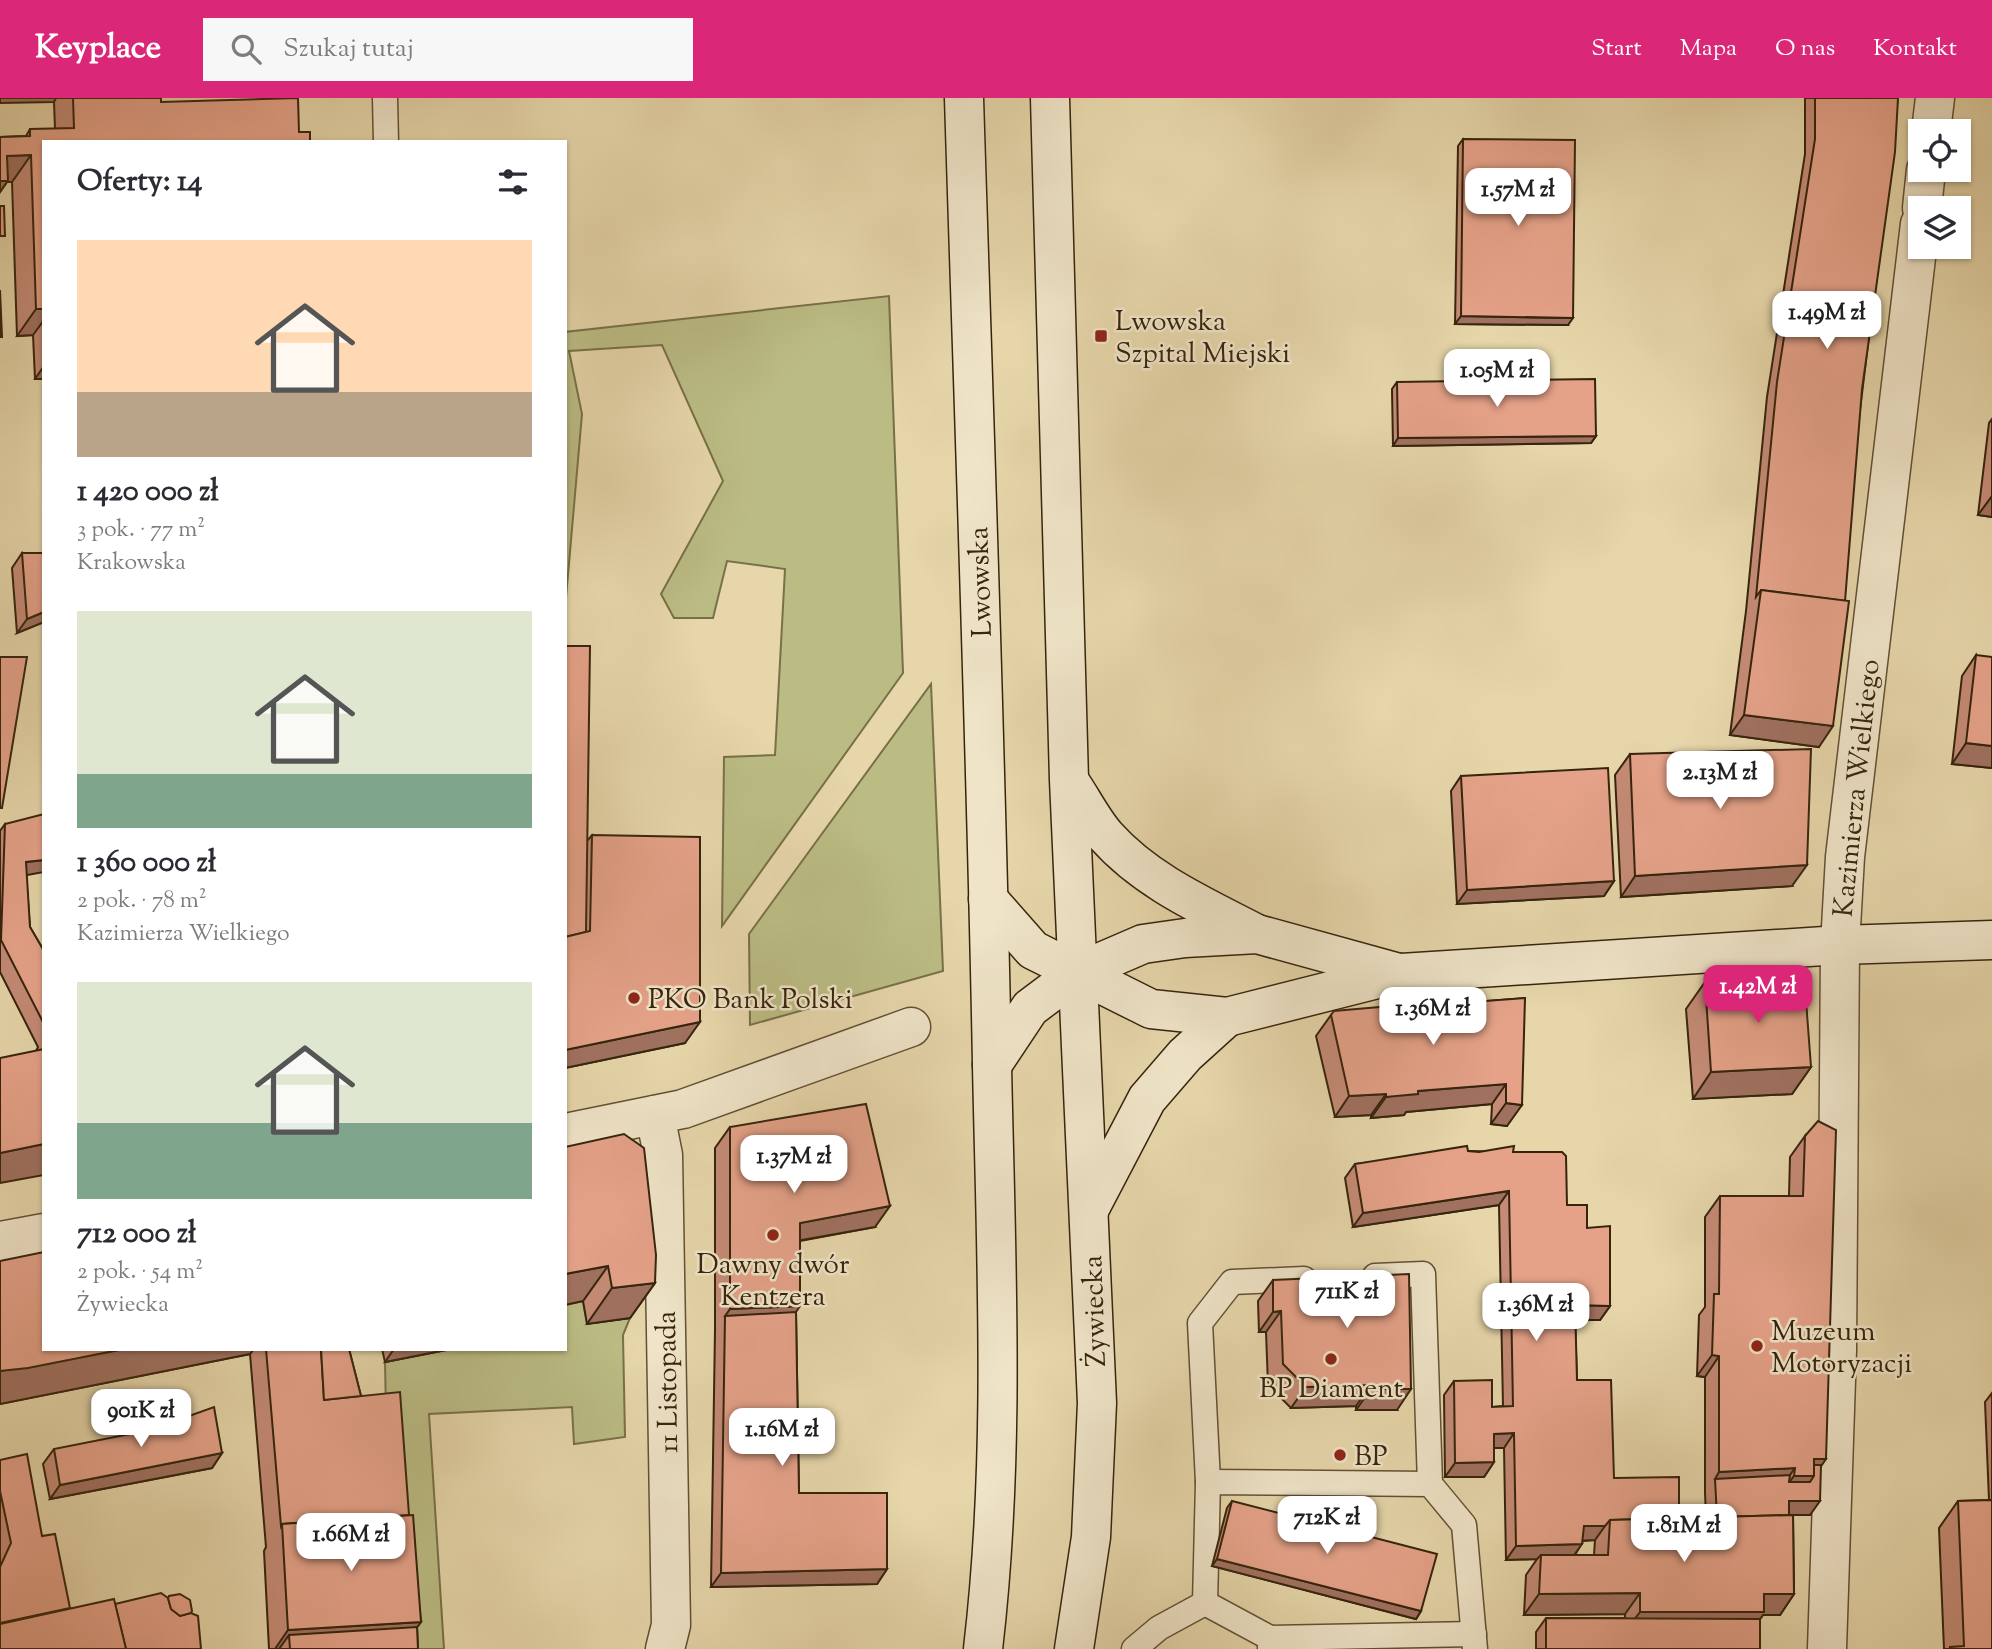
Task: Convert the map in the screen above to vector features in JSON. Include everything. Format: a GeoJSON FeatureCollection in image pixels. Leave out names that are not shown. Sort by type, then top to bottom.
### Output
{"type":"FeatureCollection","features":[{"type":"Feature","properties":{"kind":"main road","name":"Lwowska"},"geometry":{"type":"LineString","coordinates":[[964,98],[992,1065]]}},
{"type":"Feature","properties":{"kind":"main road"},"geometry":{"type":"LineString","coordinates":[[1049,98],[1069,780],[1078,972]]}},
{"type":"Feature","properties":{"kind":"main road"},"geometry":{"type":"LineString","coordinates":[[1932,119],[1935,98]]}},
{"type":"Feature","properties":{"kind":"main road","name":"Kazimierza Wielkiego"},"geometry":{"type":"LineString","coordinates":[[1827,1649],[1837,1350],[1840,945],[1845,857],[1916,259]]}},
{"type":"Feature","properties":{"kind":"main road"},"geometry":{"type":"LineString","coordinates":[[1069,780],[1105,835],[1135,864],[1172,890],[1257,934],[1401,973]]}},
{"type":"Feature","properties":{"kind":"main road"},"geometry":{"type":"LineString","coordinates":[[988,900],[1033,950],[1151,1009],[1227,1017],[1401,973],[1840,945],[1992,940]]}},
{"type":"Feature","properties":{"kind":"main road"},"geometry":{"type":"LineString","coordinates":[[984,1649],[993,1569],[999,1456],[992,1065],[1030,1007],[1078,972],[1143,944],[1257,934]]}},
{"type":"Feature","properties":{"kind":"main road","name":"Żywiecka"},"geometry":{"type":"LineString","coordinates":[[1074,1649],[1091,1537],[1097,1403],[1078,972]]}},
{"type":"Feature","properties":{"kind":"main road"},"geometry":{"type":"LineString","coordinates":[[1089,1210],[1147,1099],[1185,1055],[1227,1017]]}},
{"type":"Feature","properties":{"kind":"main road"},"geometry":{"type":"LineString","coordinates":[[567,1133],[696,1104],[911,1027]]}},
{"type":"Feature","properties":{"kind":"main road","name":"11 Listopada"},"geometry":{"type":"LineString","coordinates":[[655,1115],[663,1155],[671,1625],[665,1649]]}},
{"type":"Feature","properties":{"kind":"main road"},"geometry":{"type":"LineString","coordinates":[[0,1241],[42,1233]]}},
{"type":"Feature","properties":{"kind":"lane"},"geometry":{"type":"LineString","coordinates":[[384,98],[386,140]]}},
{"type":"Feature","properties":{"kind":"lane"},"geometry":{"type":"LineString","coordinates":[[1205,1603],[1270,1643],[1475,1642],[1464,1525],[1430,1484],[1423,1274],[1354,1277]]}},
{"type":"Feature","properties":{"kind":"lane"},"geometry":{"type":"LineString","coordinates":[[1205,1603],[1208,1482],[1200,1323],[1232,1282],[1327,1278]]}},
{"type":"Feature","properties":{"kind":"lane"},"geometry":{"type":"LineString","coordinates":[[1208,1482],[1430,1484]]}},
{"type":"Feature","properties":{"kind":"lane"},"geometry":{"type":"LineString","coordinates":[[1134,1649],[1159,1628],[1205,1603]]}},
{"type":"Feature","properties":{"kind":"green space"},"geometry":{"type":"Polygon","coordinates":[[[889,296],[903,673],[722,926],[724,757],[775,755],[785,569],[727,561],[713,618],[674,618],[661,594],[723,481],[662,345],[569,351],[582,414],[567,586],[567,332],[889,296]]]}},
{"type":"Feature","properties":{"kind":"green space"},"geometry":{"type":"Polygon","coordinates":[[[931,684],[943,971],[750,1025],[749,934],[931,684]]]}},
{"type":"Feature","properties":{"kind":"green space"},"geometry":{"type":"Polygon","coordinates":[[[583,1301],[587,1323],[630,1318],[623,1335],[625,1437],[574,1444],[572,1407],[429,1414],[444,1649],[402,1649],[385,1362],[441,1351],[567,1351],[567,1305],[583,1301]]]}},
{"type":"Feature","properties":{"kind":"building"},"geometry":{"type":"Polygon","coordinates":[[[73,98],[161,98],[161,102],[298,98],[299,132],[310,132],[310,140],[42,140],[42,309],[36,309],[31,155],[7,156],[8,181],[0,181],[0,137],[30,136],[30,129],[74,128],[73,98]]]}},
{"type":"Feature","properties":{"kind":"building"},"geometry":{"type":"Polygon","coordinates":[[[1815,98],[1898,98],[1895,152],[1862,389],[1845,601],[1761,590],[1756,597],[1777,382],[1815,139],[1815,98]]]}},
{"type":"Feature","properties":{"kind":"building"},"geometry":{"type":"Polygon","coordinates":[[[1463,139],[1575,140],[1573,318],[1461,316],[1463,139]]]}},
{"type":"Feature","properties":{"kind":"building"},"geometry":{"type":"Polygon","coordinates":[[[0,206],[4,206],[5,236],[0,236],[0,206]]]}},
{"type":"Feature","properties":{"kind":"building"},"geometry":{"type":"Polygon","coordinates":[[[0,290],[2,337],[0,337],[0,290]]]}},
{"type":"Feature","properties":{"kind":"building"},"geometry":{"type":"Polygon","coordinates":[[[1595,379],[1596,436],[1398,438],[1397,382],[1595,379]]]}},
{"type":"Feature","properties":{"kind":"building"},"geometry":{"type":"Polygon","coordinates":[[[22,553],[42,553],[42,613],[27,619],[22,553]]]}},
{"type":"Feature","properties":{"kind":"building"},"geometry":{"type":"Polygon","coordinates":[[[1761,590],[1849,601],[1833,726],[1744,715],[1761,590]]]}},
{"type":"Feature","properties":{"kind":"building"},"geometry":{"type":"Polygon","coordinates":[[[567,646],[590,646],[586,932],[567,937],[567,646]]]}},
{"type":"Feature","properties":{"kind":"building"},"geometry":{"type":"Polygon","coordinates":[[[1976,655],[1992,657],[1992,746],[1966,743],[1976,655]]]}},
{"type":"Feature","properties":{"kind":"building"},"geometry":{"type":"Polygon","coordinates":[[[0,657],[27,657],[2,808],[0,808],[0,657]]]}},
{"type":"Feature","properties":{"kind":"building"},"geometry":{"type":"Polygon","coordinates":[[[1811,749],[1807,865],[1635,876],[1630,754],[1811,749]]]}},
{"type":"Feature","properties":{"kind":"building"},"geometry":{"type":"Polygon","coordinates":[[[1608,768],[1614,881],[1467,890],[1461,776],[1608,768]]]}},
{"type":"Feature","properties":{"kind":"building"},"geometry":{"type":"Polygon","coordinates":[[[42,815],[42,860],[26,862],[30,927],[42,948],[42,1020],[1,940],[5,824],[42,815]]]}},
{"type":"Feature","properties":{"kind":"building","name":"PKO Bank Polski"},"geometry":{"type":"Polygon","coordinates":[[[592,835],[700,837],[700,1022],[567,1050],[567,937],[590,931],[592,835]]]}},
{"type":"Feature","properties":{"kind":"building"},"geometry":{"type":"Polygon","coordinates":[[[1795,977],[1805,987],[1811,1067],[1711,1072],[1705,982],[1795,977]]]}},
{"type":"Feature","properties":{"kind":"building"},"geometry":{"type":"Polygon","coordinates":[[[1525,998],[1522,1105],[1506,1103],[1506,1084],[1418,1091],[1418,1094],[1386,1097],[1386,1094],[1349,1096],[1331,1015],[1334,1011],[1460,1000],[1460,1003],[1525,998]]]}},
{"type":"Feature","properties":{"kind":"building"},"geometry":{"type":"Polygon","coordinates":[[[42,1049],[42,1144],[0,1153],[0,1058],[42,1049]]]}},
{"type":"Feature","properties":{"kind":"building","name":"Dawny dwór Kentzera"},"geometry":{"type":"Polygon","coordinates":[[[866,1104],[890,1206],[800,1223],[800,1306],[730,1309],[730,1127],[866,1104]]]}},
{"type":"Feature","properties":{"kind":"building","name":"Muzeum Motoryzacji"},"geometry":{"type":"Polygon","coordinates":[[[1818,1121],[1836,1130],[1826,1459],[1814,1459],[1814,1476],[1794,1476],[1795,1468],[1719,1472],[1719,1356],[1712,1355],[1714,1294],[1719,1294],[1720,1196],[1803,1196],[1805,1136],[1818,1121]]]}},
{"type":"Feature","properties":{"kind":"building"},"geometry":{"type":"Polygon","coordinates":[[[624,1134],[644,1148],[656,1255],[655,1283],[612,1288],[608,1266],[567,1274],[567,1147],[624,1134]]]}},
{"type":"Feature","properties":{"kind":"building"},"geometry":{"type":"Polygon","coordinates":[[[1467,1146],[1468,1151],[1479,1152],[1514,1146],[1513,1152],[1562,1152],[1566,1156],[1567,1205],[1587,1205],[1587,1228],[1610,1226],[1610,1306],[1575,1305],[1577,1380],[1611,1380],[1614,1478],[1679,1477],[1679,1518],[1610,1520],[1605,1526],[1584,1526],[1582,1544],[1516,1546],[1514,1433],[1494,1434],[1494,1462],[1455,1463],[1454,1381],[1492,1380],[1492,1407],[1513,1406],[1509,1191],[1363,1213],[1355,1164],[1467,1146]]]}},
{"type":"Feature","properties":{"kind":"building"},"geometry":{"type":"Polygon","coordinates":[[[42,1252],[42,1351],[114,1351],[0,1371],[0,1261],[42,1252]]]}},
{"type":"Feature","properties":{"kind":"building","name":"BP Diament"},"geometry":{"type":"Polygon","coordinates":[[[1409,1274],[1411,1389],[1371,1389],[1371,1385],[1306,1387],[1283,1364],[1281,1311],[1273,1312],[1273,1280],[1409,1274]]]}},
{"type":"Feature","properties":{"kind":"building"},"geometry":{"type":"Polygon","coordinates":[[[796,1312],[799,1493],[887,1493],[887,1569],[721,1573],[725,1316],[796,1312]]]}},
{"type":"Feature","properties":{"kind":"building"},"geometry":{"type":"Polygon","coordinates":[[[266,1351],[321,1351],[324,1400],[400,1392],[409,1515],[281,1526],[266,1351]]]}},
{"type":"Feature","properties":{"kind":"building"},"geometry":{"type":"Polygon","coordinates":[[[321,1351],[350,1351],[361,1396],[324,1400],[321,1351]]]}},
{"type":"Feature","properties":{"kind":"building"},"geometry":{"type":"Polygon","coordinates":[[[214,1407],[222,1453],[60,1485],[54,1449],[150,1430],[214,1407]]]}},
{"type":"Feature","properties":{"kind":"building"},"geometry":{"type":"Polygon","coordinates":[[[27,1454],[42,1536],[55,1534],[70,1608],[0,1623],[0,1567],[11,1543],[0,1491],[0,1460],[27,1454]]]}},
{"type":"Feature","properties":{"kind":"building"},"geometry":{"type":"Polygon","coordinates":[[[1814,1465],[1821,1465],[1820,1501],[1789,1501],[1789,1515],[1717,1517],[1715,1479],[1790,1475],[1789,1482],[1810,1482],[1814,1476],[1814,1465]]]}},
{"type":"Feature","properties":{"kind":"building"},"geometry":{"type":"Polygon","coordinates":[[[1992,1500],[1992,1649],[1950,1649],[1964,1646],[1958,1501],[1992,1500]]]}},
{"type":"Feature","properties":{"kind":"building"},"geometry":{"type":"Polygon","coordinates":[[[1232,1501],[1437,1554],[1421,1611],[1217,1559],[1232,1501]]]}},
{"type":"Feature","properties":{"kind":"building"},"geometry":{"type":"Polygon","coordinates":[[[413,1515],[421,1622],[288,1630],[282,1524],[413,1515]]]}},
{"type":"Feature","properties":{"kind":"building"},"geometry":{"type":"Polygon","coordinates":[[[1793,1515],[1794,1594],[1764,1594],[1764,1612],[1640,1612],[1640,1593],[1539,1594],[1541,1555],[1608,1555],[1610,1520],[1793,1515]]]}},
{"type":"Feature","properties":{"kind":"building"},"geometry":{"type":"Polygon","coordinates":[[[161,1593],[168,1598],[171,1609],[180,1616],[191,1613],[198,1616],[201,1649],[126,1649],[115,1604],[161,1593]]]}},
{"type":"Feature","properties":{"kind":"building"},"geometry":{"type":"Polygon","coordinates":[[[180,1594],[190,1600],[192,1611],[180,1616],[171,1609],[168,1598],[180,1594]]]}},
{"type":"Feature","properties":{"kind":"building"},"geometry":{"type":"Polygon","coordinates":[[[114,1599],[126,1649],[0,1649],[0,1624],[114,1599]]]}},
{"type":"Feature","properties":{"kind":"building"},"geometry":{"type":"Polygon","coordinates":[[[1546,1618],[1760,1619],[1760,1649],[1546,1649],[1546,1618]]]}},
{"type":"Feature","properties":{"kind":"building"},"geometry":{"type":"Polygon","coordinates":[[[417,1627],[418,1649],[290,1649],[289,1635],[417,1627]]]}},
{"type":"Feature","properties":{"kind":"place","name":"Lwowska Szpital Miejski"},"geometry":{"type":"Point","coordinates":[1101,336]}},
{"type":"Feature","properties":{"kind":"place","name":"PKO Bank Polski"},"geometry":{"type":"Point","coordinates":[634,998]}},
{"type":"Feature","properties":{"kind":"place","name":"Dawny dwór Kentzera"},"geometry":{"type":"Point","coordinates":[773,1235]}},
{"type":"Feature","properties":{"kind":"place","name":"Muzeum Motoryzacji"},"geometry":{"type":"Point","coordinates":[1757,1346]}},
{"type":"Feature","properties":{"kind":"place","name":"BP Diament"},"geometry":{"type":"Point","coordinates":[1331,1359]}},
{"type":"Feature","properties":{"kind":"place","name":"BP"},"geometry":{"type":"Point","coordinates":[1340,1455]}}]}
